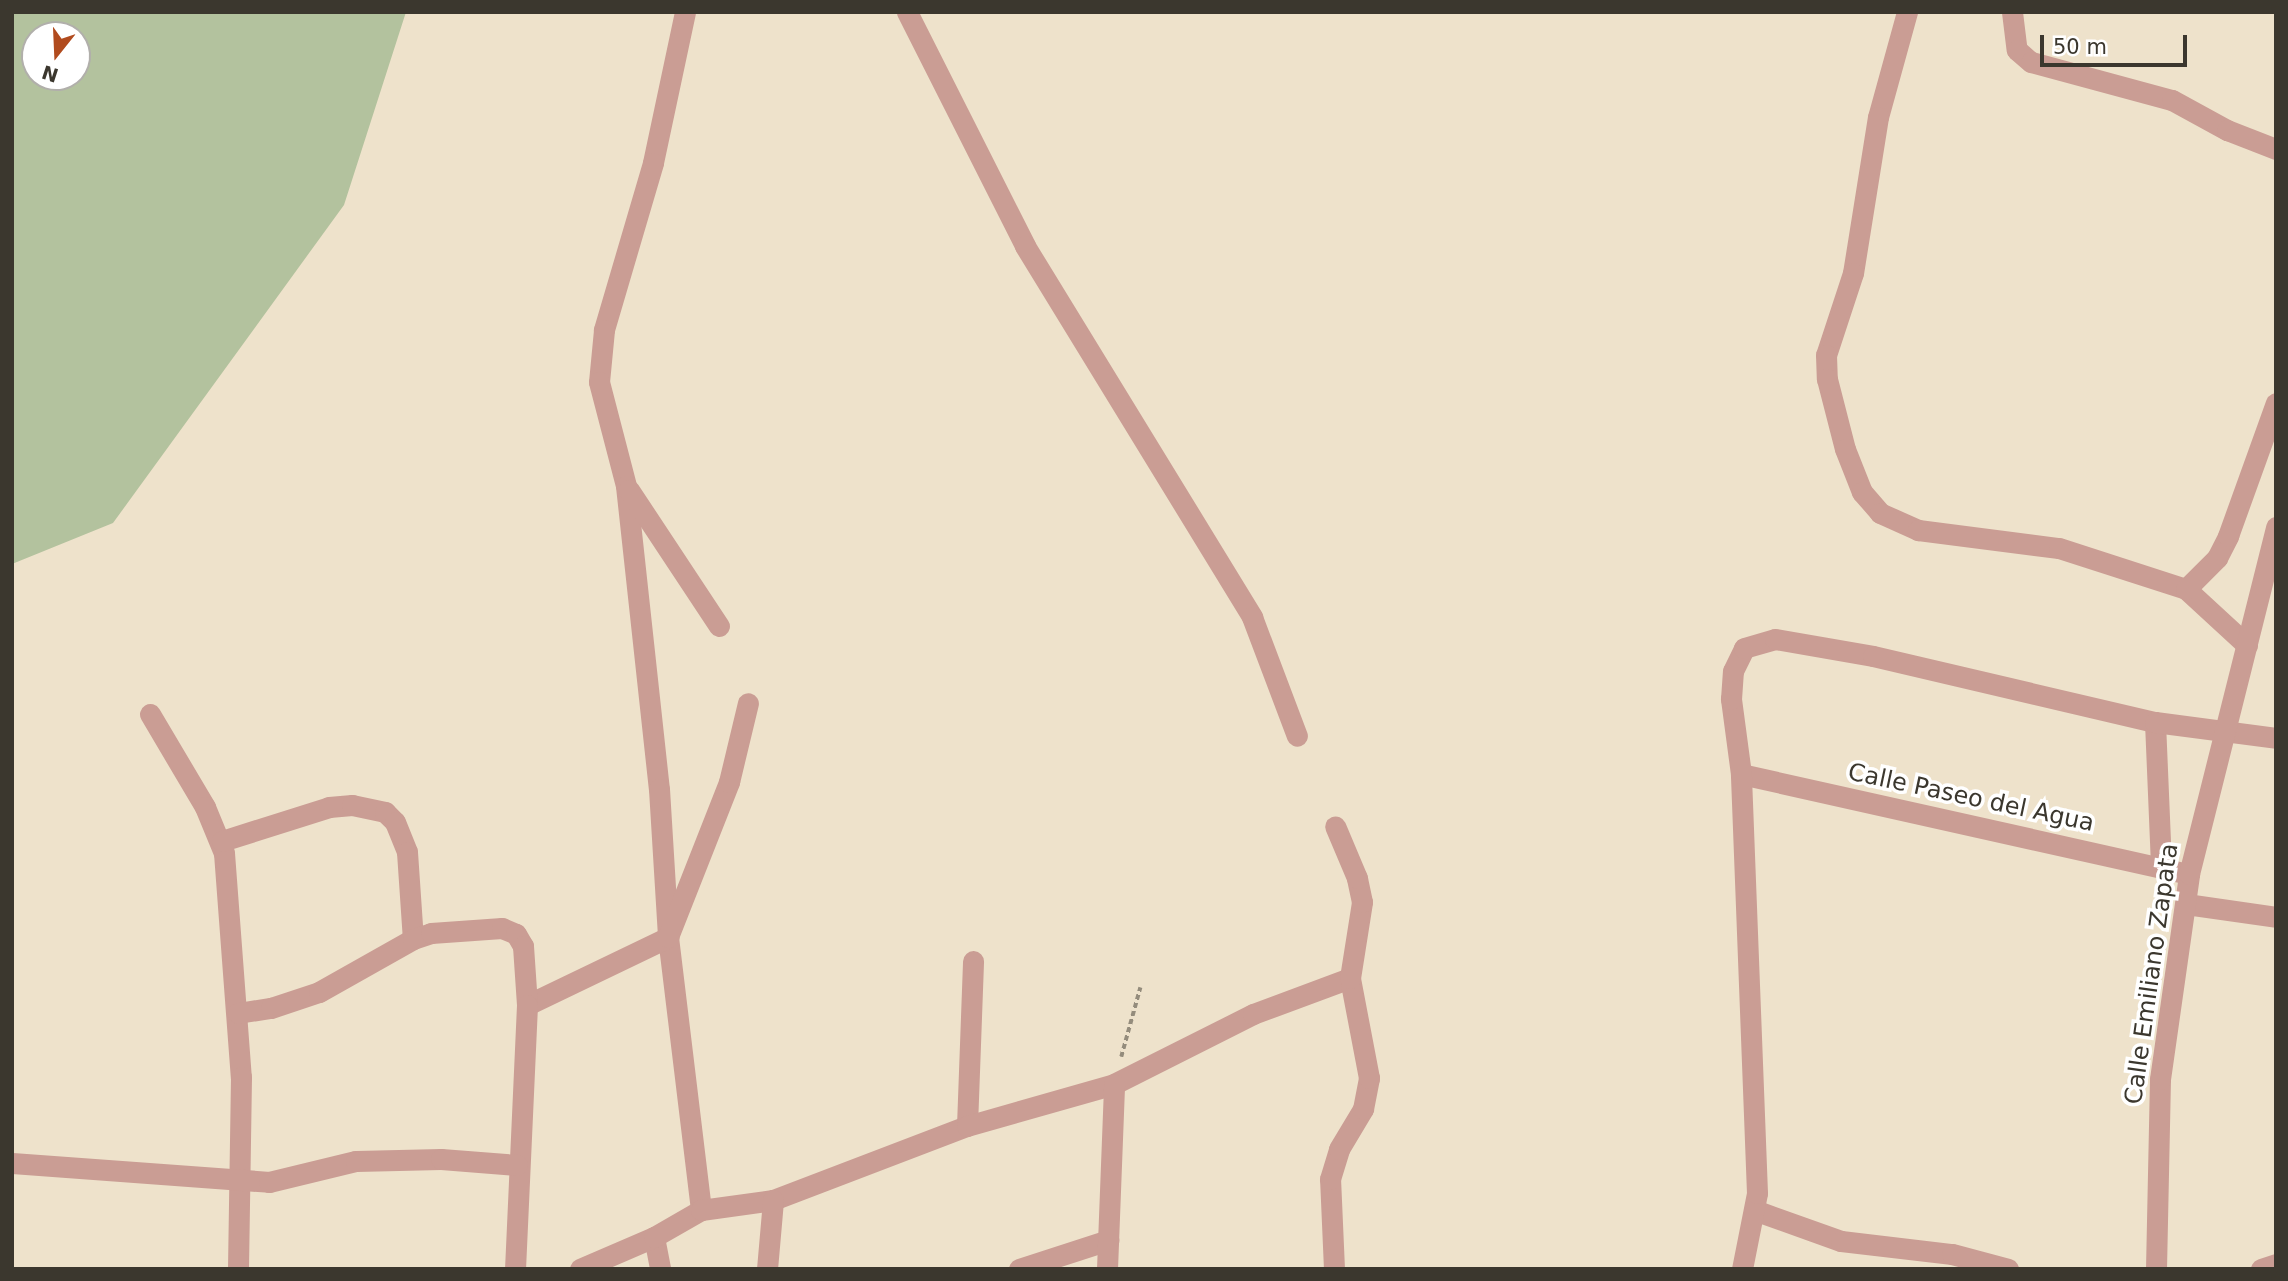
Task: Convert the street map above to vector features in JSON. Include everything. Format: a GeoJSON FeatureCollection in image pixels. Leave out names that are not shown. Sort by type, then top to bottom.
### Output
{"type":"FeatureCollection","features":[{"type":"Feature","properties":{"kind":"street"},"geometry":{"type":"LineString","coordinates":[[685,12],[653,163],[599,356],[604,412],[626,486],[659,789],[668,937],[701,1210]]}},
{"type":"Feature","properties":{"kind":"street"},"geometry":{"type":"LineString","coordinates":[[907,12],[1025,246],[1252,617],[1297,736]]}},
{"type":"Feature","properties":{"kind":"street"},"geometry":{"type":"LineString","coordinates":[[1907,12],[1878,117],[1853,273],[1826,355],[1839,428],[1862,492],[1880,513],[1918,530],[2059,548],[2186,589],[2247,645]]}},
{"type":"Feature","properties":{"kind":"street"},"geometry":{"type":"LineString","coordinates":[[2012,12],[2017,50],[2031,62],[2172,100],[2227,130],[2276,149]]}},
{"type":"Feature","properties":{"kind":"street"},"geometry":{"type":"LineString","coordinates":[[2186,589],[2217,558],[2267,451],[2276,403]]}},
{"type":"Feature","properties":{"kind":"street"},"geometry":{"type":"LineString","coordinates":[[626,486],[719,626]]}},
{"type":"Feature","properties":{"kind":"street","name":"Calle Emiliano Zapata"},"geometry":{"type":"LineString","coordinates":[[2156,1269],[2160,1079],[2189,874],[2227,732],[2276,527]]}},
{"type":"Feature","properties":{"kind":"street"},"geometry":{"type":"LineString","coordinates":[[1742,1269],[1757,1211],[1741,774],[1732,722],[1733,671],[1744,648],[1775,639],[1873,656],[2155,722],[2276,738]]}},
{"type":"Feature","properties":{"kind":"street"},"geometry":{"type":"LineString","coordinates":[[527,1005],[668,937],[729,782],[748,703]]}},
{"type":"Feature","properties":{"kind":"street"},"geometry":{"type":"LineString","coordinates":[[150,714],[222,841],[239,1013],[242,1181],[238,1269]]}},
{"type":"Feature","properties":{"kind":"street","name":"Calle Emiliano Zapata"},"geometry":{"type":"LineString","coordinates":[[2155,722],[2161,867]]}},
{"type":"Feature","properties":{"kind":"street","name":"Calle Paseo del Agua"},"geometry":{"type":"LineString","coordinates":[[1741,774],[2189,874]]}},
{"type":"Feature","properties":{"kind":"street"},"geometry":{"type":"LineString","coordinates":[[222,841],[329,807],[352,805],[384,812],[395,822],[407,852],[413,939]]}},
{"type":"Feature","properties":{"kind":"street"},"geometry":{"type":"LineString","coordinates":[[1334,1269],[1329,1179],[1339,1149],[1363,1109],[1368,1078],[1350,978],[1362,902],[1357,878],[1335,826]]}},
{"type":"Feature","properties":{"kind":"street"},"geometry":{"type":"LineString","coordinates":[[2186,904],[2276,916]]}},
{"type":"Feature","properties":{"kind":"street"},"geometry":{"type":"LineString","coordinates":[[239,1013],[271,1008],[319,992],[413,939],[450,931],[510,930],[523,946],[527,1005],[517,1165],[516,1269]]}},
{"type":"Feature","properties":{"kind":"street"},"geometry":{"type":"LineString","coordinates":[[967,1126],[973,961]]}},
{"type":"Feature","properties":{"kind":"street"},"geometry":{"type":"LineString","coordinates":[[580,1269],[654,1237],[701,1210],[774,1200],[967,1126],[1114,1084],[1253,1014],[1350,978]]}},
{"type":"Feature","properties":{"kind":"street"},"geometry":{"type":"LineString","coordinates":[[1107,1269],[1114,1084]]}},
{"type":"Feature","properties":{"kind":"street"},"geometry":{"type":"LineString","coordinates":[[12,1163],[242,1181],[286,1180],[356,1161],[441,1159],[517,1165]]}},
{"type":"Feature","properties":{"kind":"street"},"geometry":{"type":"LineString","coordinates":[[770,1268],[774,1200]]}},
{"type":"Feature","properties":{"kind":"street"},"geometry":{"type":"LineString","coordinates":[[1757,1211],[1841,1241],[1952,1254],[2008,1269]]}},
{"type":"Feature","properties":{"kind":"street"},"geometry":{"type":"LineString","coordinates":[[654,1237],[660,1269]]}},
{"type":"Feature","properties":{"kind":"street"},"geometry":{"type":"LineString","coordinates":[[1019,1269],[1108,1240]]}},
{"type":"Feature","properties":{"kind":"street"},"geometry":{"type":"LineString","coordinates":[[2261,1269],[2276,1264]]}},
{"type":"Feature","properties":{"kind":"path"},"geometry":{"type":"LineString","coordinates":[[1114,1084],[1140,988]]}},
{"type":"Feature","properties":{"kind":"green space"},"geometry":{"type":"Polygon","coordinates":[[[12,12],[406,12],[344,205],[113,523],[12,564],[12,12]]]}}]}
